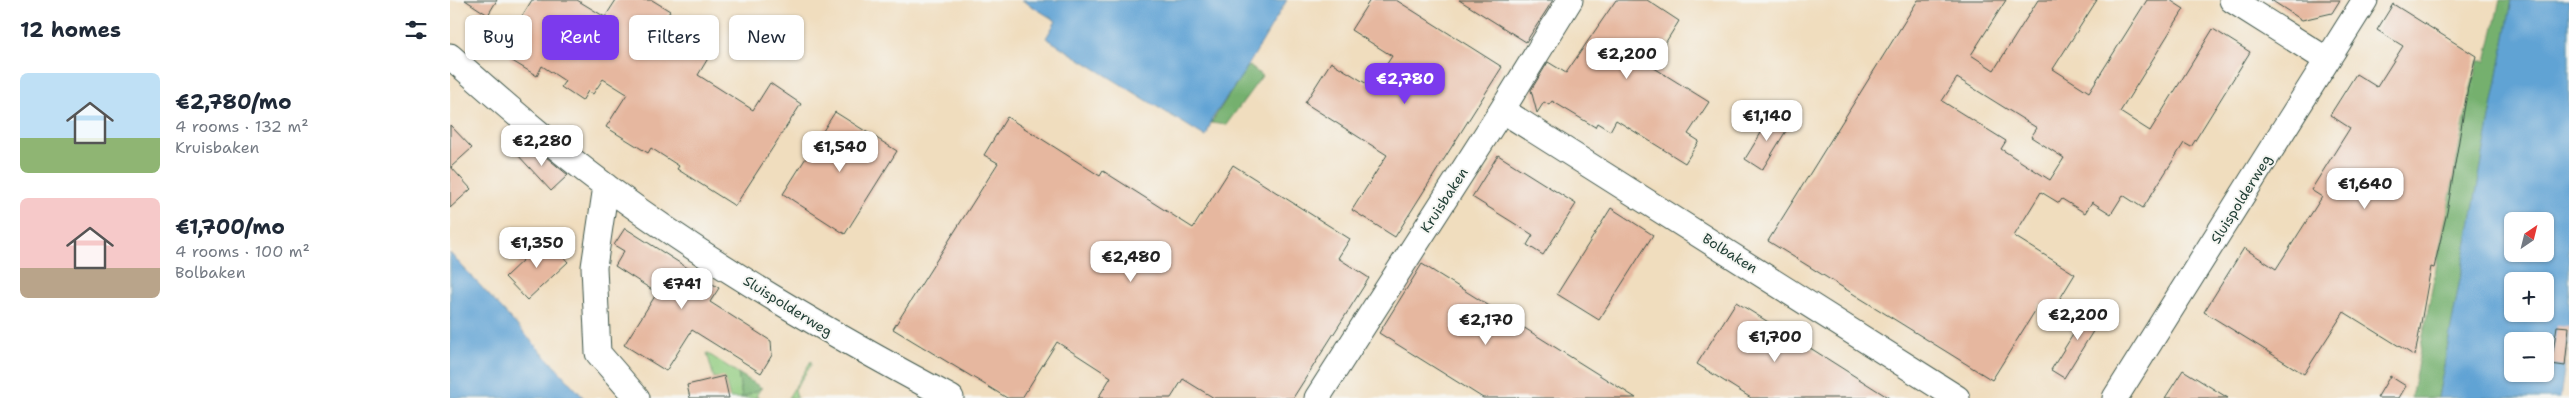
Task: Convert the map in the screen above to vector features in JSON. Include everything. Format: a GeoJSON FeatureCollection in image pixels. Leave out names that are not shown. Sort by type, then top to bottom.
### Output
{"type":"FeatureCollection","features":[{"type":"Feature","properties":{"kind":"street","name":"Kruisbaken"},"geometry":{"type":"LineString","coordinates":[[1317,398],[1502,110],[1570,0]]}},
{"type":"Feature","properties":{"kind":"street"},"geometry":{"type":"LineString","coordinates":[[2232,0],[2327,60]]}},
{"type":"Feature","properties":{"kind":"street","name":"Sluispolderweg"},"geometry":{"type":"LineString","coordinates":[[2115,398],[2365,0]]}},
{"type":"Feature","properties":{"kind":"street","name":"Sluispolderweg"},"geometry":{"type":"LineString","coordinates":[[450,56],[521,119],[606,186],[821,328],[951,398]]}},
{"type":"Feature","properties":{"kind":"street","name":"Bolbaken"},"geometry":{"type":"LineString","coordinates":[[1502,110],[1957,398]]}},
{"type":"Feature","properties":{"kind":"street"},"geometry":{"type":"LineString","coordinates":[[606,186],[594,267],[598,353],[637,398]]}},
{"type":"Feature","properties":{"kind":"green space"},"geometry":{"type":"Polygon","coordinates":[[[2500,0],[2512,0],[2438,398],[2411,398],[2470,91],[2478,61],[2486,61],[2500,0]]]}},
{"type":"Feature","properties":{"kind":"green space"},"geometry":{"type":"Polygon","coordinates":[[[1250,66],[1262,76],[1226,125],[1211,123],[1246,69],[1250,66]]]}},
{"type":"Feature","properties":{"kind":"green space"},"geometry":{"type":"Polygon","coordinates":[[[707,353],[738,373],[742,398],[730,398],[724,377],[714,378],[707,353]]]}},
{"type":"Feature","properties":{"kind":"green space"},"geometry":{"type":"Polygon","coordinates":[[[811,361],[811,365],[795,389],[797,398],[788,398],[811,361]]]}},
{"type":"Feature","properties":{"kind":"green space"},"geometry":{"type":"Polygon","coordinates":[[[738,373],[762,388],[742,398],[738,373]]]}},
{"type":"Feature","properties":{"kind":"green space"},"geometry":{"type":"Polygon","coordinates":[[[761,388],[756,396],[759,398],[742,398],[761,388]]]}},
{"type":"Feature","properties":{"kind":"water"},"geometry":{"type":"Polygon","coordinates":[[[1022,0],[1287,0],[1246,69],[1212,119],[1206,137],[1046,38],[1056,21],[1022,0]]]}},
{"type":"Feature","properties":{"kind":"water"},"geometry":{"type":"Polygon","coordinates":[[[2512,0],[2569,0],[2569,337],[2560,398],[2438,398],[2512,0]]]}},
{"type":"Feature","properties":{"kind":"water"},"geometry":{"type":"Polygon","coordinates":[[[450,253],[584,398],[450,398],[450,253]]]}},
{"type":"Feature","properties":{"kind":"building"},"geometry":{"type":"Polygon","coordinates":[[[465,0],[497,0],[488,15],[465,0]]]}},
{"type":"Feature","properties":{"kind":"building"},"geometry":{"type":"Polygon","coordinates":[[[532,0],[577,0],[602,15],[542,15],[542,60],[619,60],[619,15],[606,15],[616,0],[652,0],[670,11],[668,15],[629,15],[629,60],[707,60],[698,75],[753,110],[770,83],[801,104],[735,206],[677,169],[679,166],[651,148],[648,153],[606,127],[627,94],[603,79],[593,94],[588,91],[582,101],[561,87],[565,81],[542,66],[537,76],[511,60],[532,60],[532,15],[523,15],[532,0]]]}},
{"type":"Feature","properties":{"kind":"building"},"geometry":{"type":"Polygon","coordinates":[[[1370,0],[1396,0],[1502,67],[1395,237],[1352,210],[1387,155],[1305,103],[1331,62],[1372,87],[1392,56],[1351,30],[1370,0]]]}},
{"type":"Feature","properties":{"kind":"building"},"geometry":{"type":"Polygon","coordinates":[[[1459,0],[1553,0],[1526,42],[1459,0]]]}},
{"type":"Feature","properties":{"kind":"building"},"geometry":{"type":"Polygon","coordinates":[[[1616,0],[1647,0],[1679,21],[1651,66],[1709,102],[1688,134],[1699,141],[1685,163],[1616,120],[1610,131],[1597,123],[1595,127],[1552,101],[1549,105],[1544,102],[1537,113],[1531,90],[1548,62],[1566,73],[1616,0]]]}},
{"type":"Feature","properties":{"kind":"building"},"geometry":{"type":"Polygon","coordinates":[[[1918,0],[2006,0],[1971,55],[1994,70],[2038,0],[2097,0],[2053,69],[2089,92],[2147,0],[2170,0],[2184,9],[2120,112],[2150,131],[2213,29],[2250,52],[2191,147],[2184,143],[2143,208],[2123,195],[2111,214],[2092,202],[2085,213],[2062,199],[2059,203],[2041,192],[2014,236],[2075,274],[2053,310],[2040,303],[1992,380],[1768,241],[1918,0]],[[1957,78],[1942,101],[2006,141],[2001,149],[2050,180],[2064,158],[2031,137],[2037,128],[1957,78]]]}},
{"type":"Feature","properties":{"kind":"building"},"geometry":{"type":"Polygon","coordinates":[[[2271,0],[2340,0],[2332,13],[2302,20],[2271,0]]]}},
{"type":"Feature","properties":{"kind":"building"},"geometry":{"type":"Polygon","coordinates":[[[2393,4],[2476,56],[2468,87],[2447,212],[2434,268],[2431,267],[2415,356],[2344,312],[2304,374],[2204,312],[2244,248],[2276,269],[2322,197],[2311,190],[2350,128],[2330,115],[2356,74],[2377,87],[2403,46],[2377,30],[2393,4]]]}},
{"type":"Feature","properties":{"kind":"building"},"geometry":{"type":"Polygon","coordinates":[[[835,112],[897,151],[845,234],[783,194],[835,112]]]}},
{"type":"Feature","properties":{"kind":"building"},"geometry":{"type":"Polygon","coordinates":[[[1772,115],[1789,126],[1762,170],[1745,159],[1772,115]]]}},
{"type":"Feature","properties":{"kind":"building"},"geometry":{"type":"Polygon","coordinates":[[[1007,117],[1100,176],[1103,171],[1193,228],[1233,165],[1350,239],[1338,258],[1369,278],[1293,398],[1214,398],[1183,379],[1171,398],[1098,398],[1111,377],[1057,342],[1022,398],[1007,398],[893,329],[998,163],[984,155],[1007,117]]]}},
{"type":"Feature","properties":{"kind":"building"},"geometry":{"type":"Polygon","coordinates":[[[450,125],[472,148],[451,167],[471,189],[450,208],[450,125]]]}},
{"type":"Feature","properties":{"kind":"building"},"geometry":{"type":"Polygon","coordinates":[[[529,143],[568,175],[551,191],[517,154],[529,143]]]}},
{"type":"Feature","properties":{"kind":"building"},"geometry":{"type":"Polygon","coordinates":[[[1498,155],[1576,204],[1543,255],[1527,245],[1533,235],[1472,197],[1498,155]]]}},
{"type":"Feature","properties":{"kind":"building"},"geometry":{"type":"Polygon","coordinates":[[[1611,208],[1653,235],[1599,320],[1557,294],[1611,208]]]}},
{"type":"Feature","properties":{"kind":"building"},"geometry":{"type":"Polygon","coordinates":[[[625,228],[719,288],[710,302],[771,341],[772,355],[761,373],[692,330],[666,371],[624,345],[657,293],[615,266],[624,251],[614,245],[625,228]]]}},
{"type":"Feature","properties":{"kind":"building"},"geometry":{"type":"Polygon","coordinates":[[[546,238],[568,262],[527,300],[505,277],[546,238]]]}},
{"type":"Feature","properties":{"kind":"building"},"geometry":{"type":"Polygon","coordinates":[[[1422,264],[1636,398],[1483,398],[1379,333],[1422,264]]]}},
{"type":"Feature","properties":{"kind":"building"},"geometry":{"type":"Polygon","coordinates":[[[1736,302],[1889,398],[1751,398],[1697,364],[1736,302]]]}},
{"type":"Feature","properties":{"kind":"building"},"geometry":{"type":"Polygon","coordinates":[[[2092,304],[2105,312],[2064,378],[2051,370],[2092,304]]]}},
{"type":"Feature","properties":{"kind":"building"},"geometry":{"type":"Polygon","coordinates":[[[2557,326],[2569,327],[2565,366],[2554,364],[2554,345],[2557,326]]]}},
{"type":"Feature","properties":{"kind":"building"},"geometry":{"type":"Polygon","coordinates":[[[2183,370],[2228,398],[2165,398],[2183,370]]]}},
{"type":"Feature","properties":{"kind":"building"},"geometry":{"type":"Polygon","coordinates":[[[724,376],[729,398],[690,398],[687,385],[724,376]]]}},
{"type":"Feature","properties":{"kind":"building"},"geometry":{"type":"Polygon","coordinates":[[[2390,376],[2406,386],[2399,398],[2377,398],[2390,376]]]}}]}
